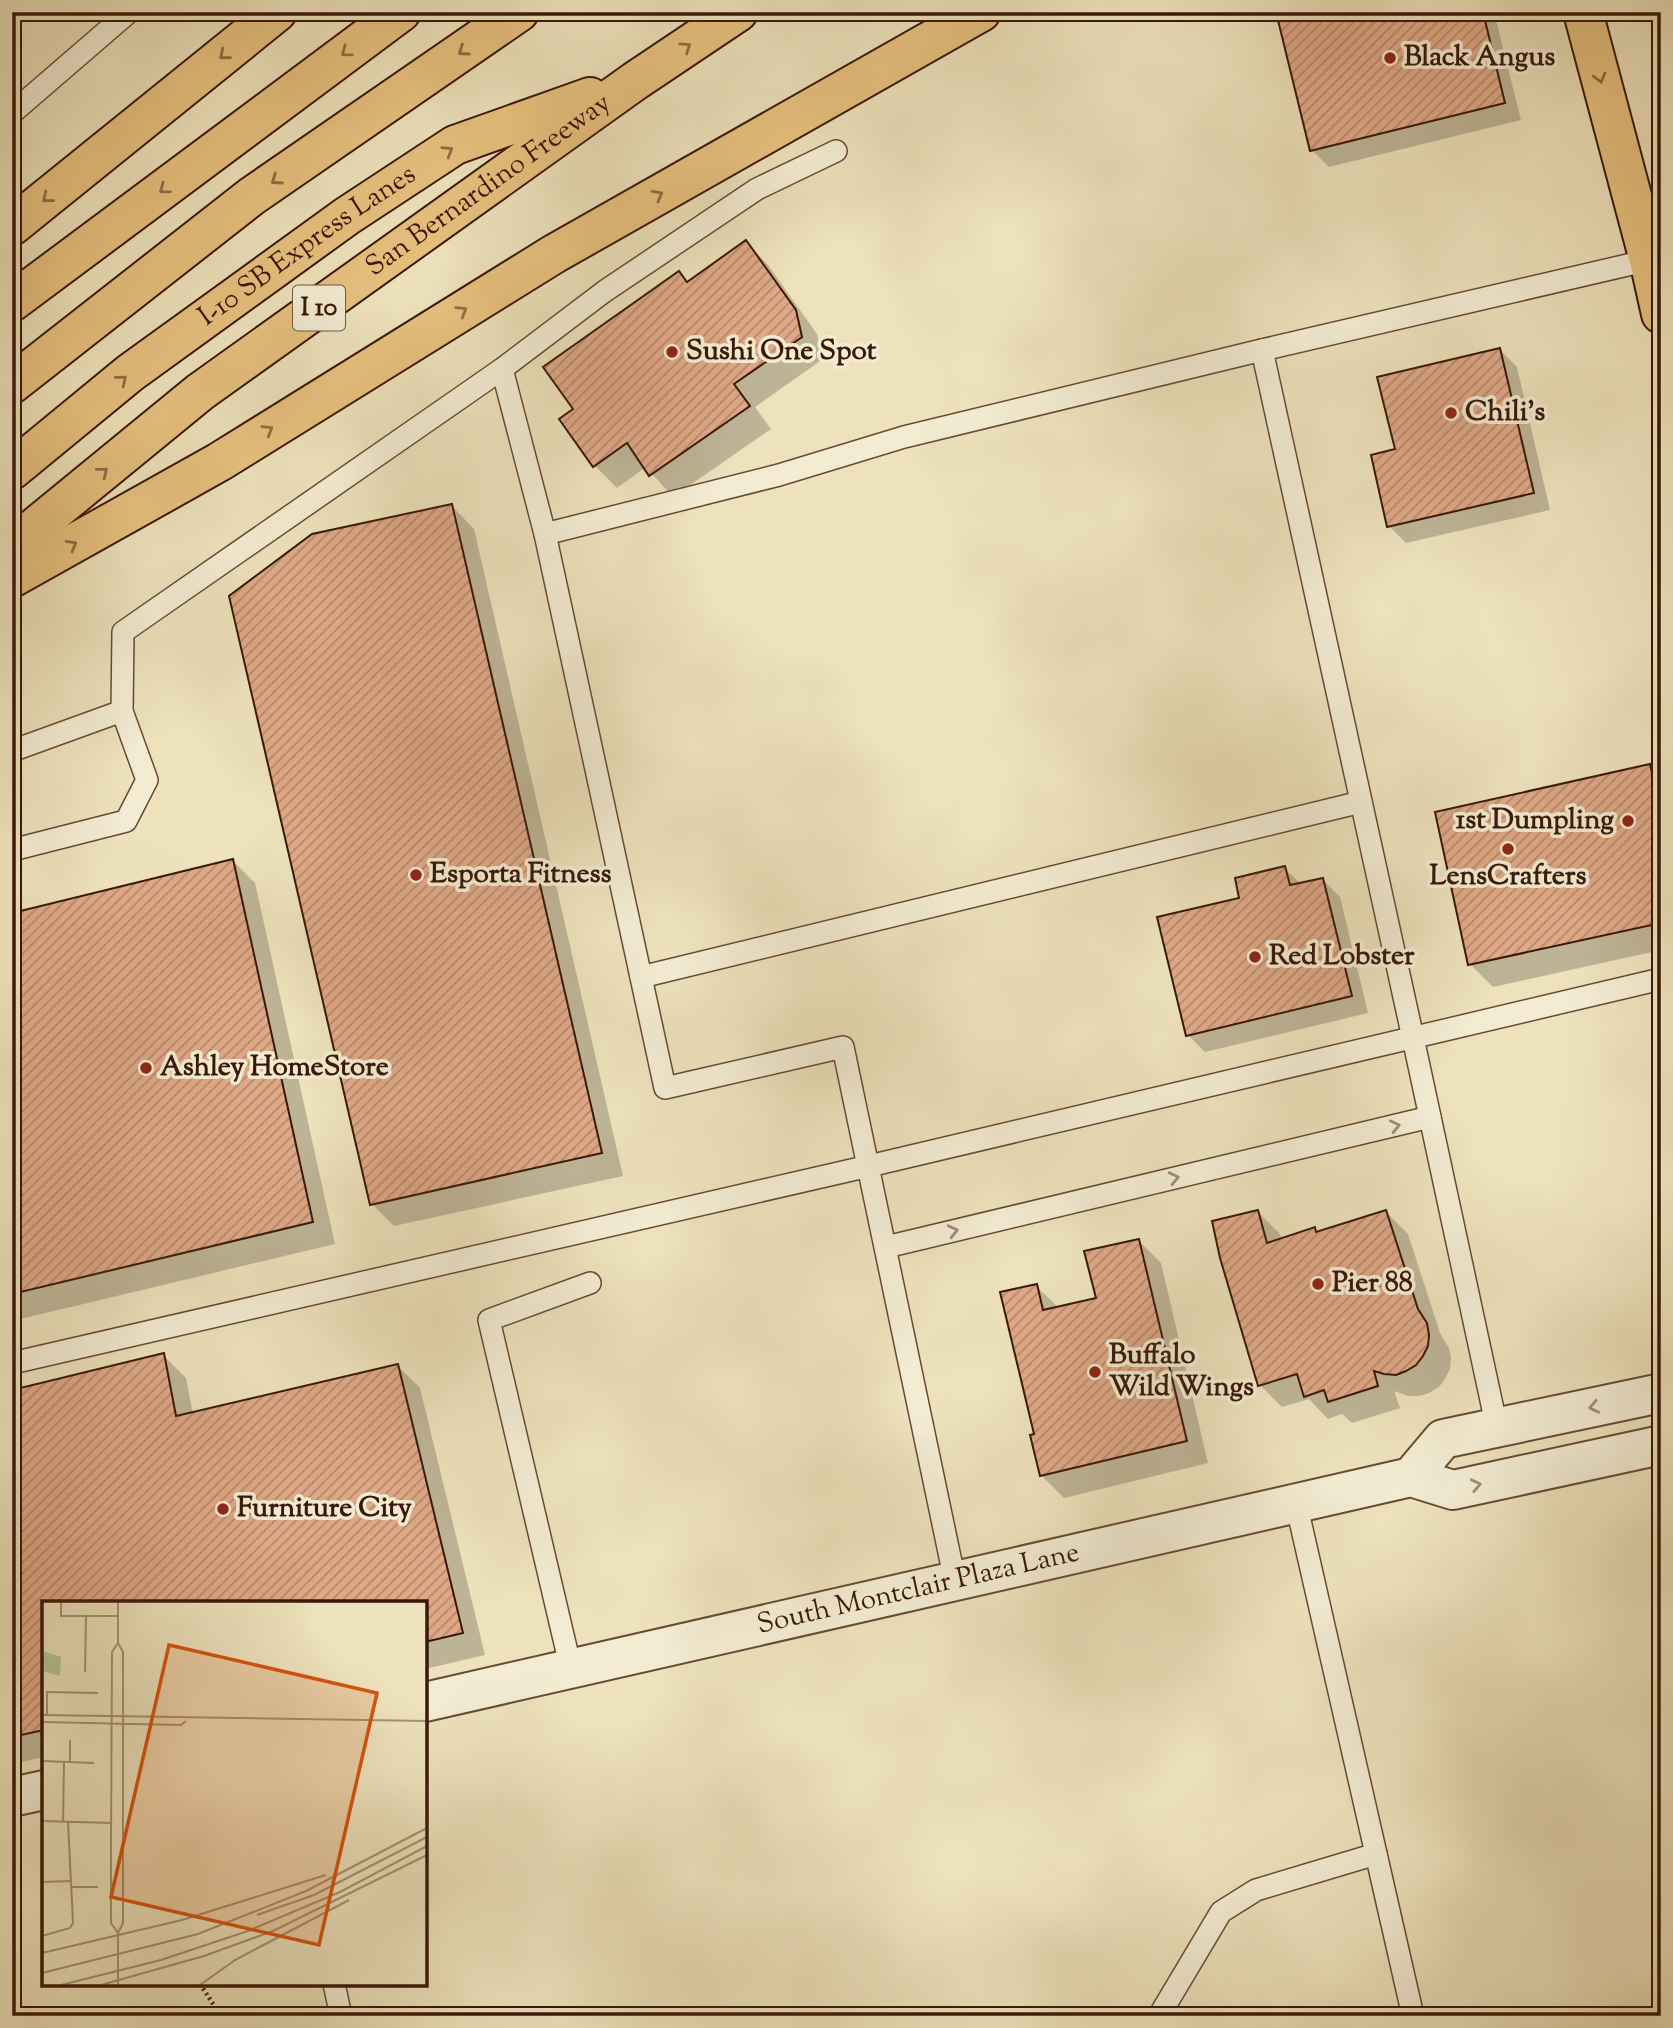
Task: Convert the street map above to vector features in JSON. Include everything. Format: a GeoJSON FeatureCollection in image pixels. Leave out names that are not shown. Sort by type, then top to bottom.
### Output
{"type":"FeatureCollection","features":[{"type":"Feature","properties":{"kind":"main road"},"geometry":{"type":"LineString","coordinates":[[12,226],[277,12]]}},
{"type":"Feature","properties":{"kind":"main road"},"geometry":{"type":"LineString","coordinates":[[12,302],[401,12]]}},
{"type":"Feature","properties":{"kind":"main road"},"geometry":{"type":"LineString","coordinates":[[12,384],[252,196],[519,12]]}},
{"type":"Feature","properties":{"kind":"main road","name":"San Bernardino Freeway"},"geometry":{"type":"LineString","coordinates":[[12,547],[200,392],[635,81],[738,12]]}},
{"type":"Feature","properties":{"kind":"main road"},"geometry":{"type":"LineString","coordinates":[[12,578],[219,462],[554,254],[981,12]]}},
{"type":"Feature","properties":{"kind":"main road"},"geometry":{"type":"LineString","coordinates":[[1583,12],[1661,314]]}},
{"type":"Feature","properties":{"kind":"main road","name":"I-10 SB Express Lanes"},"geometry":{"type":"LineString","coordinates":[[12,470],[130,373],[347,216],[455,145],[635,81]]}},
{"type":"Feature","properties":{"kind":"street"},"geometry":{"type":"LineString","coordinates":[[1411,1477],[1443,1439],[1661,1392]]}},
{"type":"Feature","properties":{"kind":"street","name":"South Montclair Plaza Lane"},"geometry":{"type":"LineString","coordinates":[[427,1702],[1411,1477],[1453,1490],[1661,1445]]}},
{"type":"Feature","properties":{"kind":"street"},"geometry":{"type":"LineString","coordinates":[[12,1797],[42,1790]]}},
{"type":"Feature","properties":{"kind":"lane"},"geometry":{"type":"LineString","coordinates":[[12,113],[129,12]]}},
{"type":"Feature","properties":{"kind":"lane"},"geometry":{"type":"LineString","coordinates":[[12,850],[126,821],[147,780],[122,711],[123,632],[502,369],[605,291],[757,189],[836,152]]}},
{"type":"Feature","properties":{"kind":"lane"},"geometry":{"type":"LineString","coordinates":[[545,534],[779,475],[904,437],[1648,260]]}},
{"type":"Feature","properties":{"kind":"lane"},"geometry":{"type":"LineString","coordinates":[[1262,350],[1497,1428]]}},
{"type":"Feature","properties":{"kind":"lane"},"geometry":{"type":"LineString","coordinates":[[502,369],[545,534],[665,1088],[843,1047],[955,1581]]}},
{"type":"Feature","properties":{"kind":"lane"},"geometry":{"type":"LineString","coordinates":[[12,753],[122,711]]}},
{"type":"Feature","properties":{"kind":"lane"},"geometry":{"type":"LineString","coordinates":[[641,977],[1361,802]]}},
{"type":"Feature","properties":{"kind":"lane"},"geometry":{"type":"LineString","coordinates":[[12,1363],[869,1166],[1661,979]]}},
{"type":"Feature","properties":{"kind":"lane"},"geometry":{"type":"LineString","coordinates":[[886,1247],[1430,1117]]}},
{"type":"Feature","properties":{"kind":"lane"},"geometry":{"type":"LineString","coordinates":[[570,1670],[489,1320],[590,1283]]}},
{"type":"Feature","properties":{"kind":"lane"},"geometry":{"type":"LineString","coordinates":[[1296,1503],[1413,2016]]}},
{"type":"Feature","properties":{"kind":"lane"},"geometry":{"type":"LineString","coordinates":[[1160,2016],[1221,1912],[1256,1890],[1376,1854]]}},
{"type":"Feature","properties":{"kind":"lane"},"geometry":{"type":"LineString","coordinates":[[334,1986],[341,2016]]}},
{"type":"Feature","properties":{"kind":"path"},"geometry":{"type":"LineString","coordinates":[[201,1986],[221,2016]]}},
{"type":"Feature","properties":{"kind":"building","name":"Black Angus"},"geometry":{"type":"Polygon","coordinates":[[[1276,12],[1483,12],[1505,103],[1310,151],[1276,12]]]}},
{"type":"Feature","properties":{"kind":"building","name":"Sushi One Spot"},"geometry":{"type":"Polygon","coordinates":[[[746,240],[796,310],[802,337],[734,384],[750,406],[649,476],[627,443],[593,467],[559,419],[573,409],[543,367],[679,271],[687,282],[746,240]]]}},
{"type":"Feature","properties":{"kind":"building","name":"Chili's"},"geometry":{"type":"Polygon","coordinates":[[[1500,348],[1534,493],[1387,527],[1371,455],[1395,449],[1377,377],[1500,348]]]}},
{"type":"Feature","properties":{"kind":"building","name":"Esporta Fitness"},"geometry":{"type":"Polygon","coordinates":[[[452,504],[602,1153],[370,1205],[229,596],[312,534],[452,504]]]}},
{"type":"Feature","properties":{"kind":"building"},"geometry":{"type":"Polygon","coordinates":[[[1650,764],[1661,813],[1661,923],[1468,965],[1435,812],[1650,764]]]}},
{"type":"Feature","properties":{"kind":"building","name":"Ashley HomeStore"},"geometry":{"type":"Polygon","coordinates":[[[233,859],[313,1222],[12,1294],[12,913],[233,859]]]}},
{"type":"Feature","properties":{"kind":"building","name":"Red Lobster"},"geometry":{"type":"Polygon","coordinates":[[[1285,866],[1290,885],[1323,878],[1352,996],[1186,1036],[1157,917],[1239,898],[1235,878],[1285,866]]]}},
{"type":"Feature","properties":{"kind":"building","name":"Pier 88"},"geometry":{"type":"Polygon","coordinates":[[[1258,1210],[1267,1243],[1315,1227],[1316,1232],[1386,1210],[1418,1309],[1427,1323],[1428,1346],[1416,1365],[1396,1375],[1374,1371],[1378,1386],[1328,1402],[1324,1390],[1304,1397],[1297,1374],[1258,1386],[1220,1258],[1212,1221],[1258,1210]]]}},
{"type":"Feature","properties":{"kind":"building","name":"Buffalo Wild Wings"},"geometry":{"type":"Polygon","coordinates":[[[1139,1239],[1187,1441],[1040,1476],[1030,1435],[1034,1434],[1000,1292],[1037,1284],[1043,1310],[1096,1298],[1084,1251],[1139,1239]]]}},
{"type":"Feature","properties":{"kind":"building","name":"Furniture City"},"geometry":{"type":"Polygon","coordinates":[[[164,1353],[176,1416],[398,1364],[463,1633],[427,1642],[427,1601],[42,1601],[42,1730],[12,1737],[12,1390],[164,1353]]]}},
{"type":"Feature","properties":{"kind":"place","name":"Black Angus"},"geometry":{"type":"Point","coordinates":[1390,58]}},
{"type":"Feature","properties":{"kind":"place","name":"Sushi One Spot"},"geometry":{"type":"Point","coordinates":[672,352]}},
{"type":"Feature","properties":{"kind":"place","name":"Chili's"},"geometry":{"type":"Point","coordinates":[1451,413]}},
{"type":"Feature","properties":{"kind":"place","name":"1st Dumpling"},"geometry":{"type":"Point","coordinates":[1628,821]}},
{"type":"Feature","properties":{"kind":"place","name":"LensCrafters"},"geometry":{"type":"Point","coordinates":[1508,849]}},
{"type":"Feature","properties":{"kind":"place","name":"Esporta Fitness"},"geometry":{"type":"Point","coordinates":[416,875]}},
{"type":"Feature","properties":{"kind":"place","name":"Red Lobster"},"geometry":{"type":"Point","coordinates":[1255,957]}},
{"type":"Feature","properties":{"kind":"place","name":"Ashley HomeStore"},"geometry":{"type":"Point","coordinates":[146,1068]}},
{"type":"Feature","properties":{"kind":"place","name":"Pier 88"},"geometry":{"type":"Point","coordinates":[1318,1284]}},
{"type":"Feature","properties":{"kind":"place","name":"Buffalo Wild Wings"},"geometry":{"type":"Point","coordinates":[1095,1372]}},
{"type":"Feature","properties":{"kind":"place","name":"Furniture City"},"geometry":{"type":"Point","coordinates":[223,1509]}}]}
